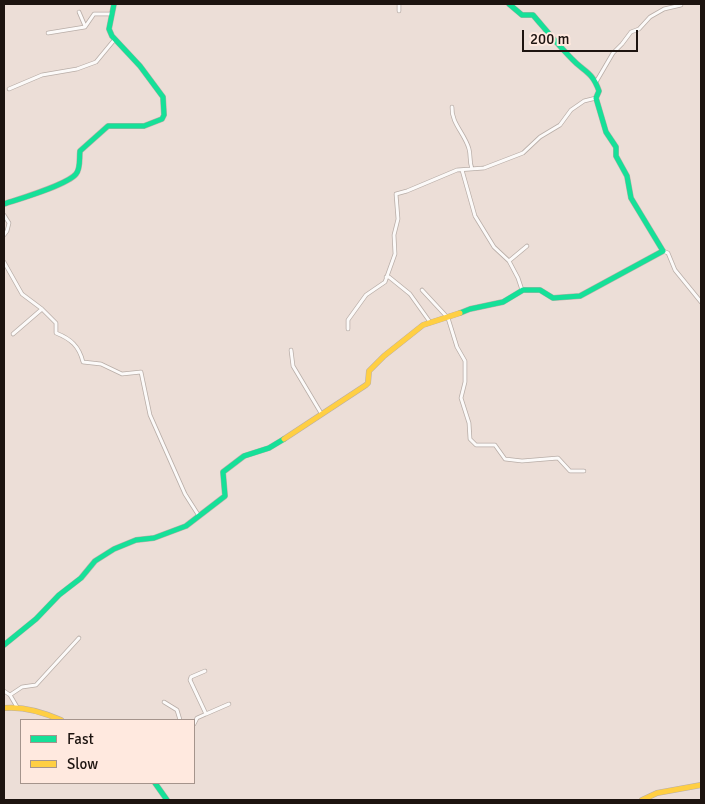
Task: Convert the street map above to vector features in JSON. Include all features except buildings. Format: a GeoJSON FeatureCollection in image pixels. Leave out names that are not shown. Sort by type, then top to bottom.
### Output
{"type":"FeatureCollection","features":[{"type":"Feature","properties":{"kind":"street"},"geometry":{"type":"LineString","coordinates":[[4,204],[52,187],[75,175],[78,172],[80,151],[108,126],[144,126],[162,120],[164,115],[163,96],[140,66],[115,39],[109,29],[114,4]]}},
{"type":"Feature","properties":{"kind":"street"},"geometry":{"type":"LineString","coordinates":[[399,4],[399,11]]}},
{"type":"Feature","properties":{"kind":"street"},"geometry":{"type":"LineString","coordinates":[[509,4],[522,15],[533,15],[573,62],[585,69],[596,82],[599,91],[596,98],[606,132],[616,147],[616,156],[627,176],[631,198],[663,251],[668,253],[675,270],[701,302]]}},
{"type":"Feature","properties":{"kind":"street"},"geometry":{"type":"LineString","coordinates":[[596,82],[613,53],[631,32],[639,30],[650,17],[664,9],[681,5]]}},
{"type":"Feature","properties":{"kind":"street"},"geometry":{"type":"LineString","coordinates":[[79,12],[85,27]]}},
{"type":"Feature","properties":{"kind":"street"},"geometry":{"type":"LineString","coordinates":[[48,33],[85,27],[94,14],[111,14]]}},
{"type":"Feature","properties":{"kind":"street"},"geometry":{"type":"LineString","coordinates":[[9,90],[42,74],[77,68],[96,62],[115,39]]}},
{"type":"Feature","properties":{"kind":"street"},"geometry":{"type":"LineString","coordinates":[[348,329],[348,320],[366,295],[385,282],[395,254],[394,236],[398,219],[396,194],[457,170],[484,168],[523,152],[540,137],[560,125],[571,110],[584,100],[596,98]]}},
{"type":"Feature","properties":{"kind":"street"},"geometry":{"type":"LineString","coordinates":[[452,107],[452,114],[469,150],[469,160],[472,169]]}},
{"type":"Feature","properties":{"kind":"street"},"geometry":{"type":"LineString","coordinates":[[462,170],[475,216],[494,247],[509,261],[522,291]]}},
{"type":"Feature","properties":{"kind":"street"},"geometry":{"type":"LineString","coordinates":[[4,216],[9,223],[8,231],[4,235]]}},
{"type":"Feature","properties":{"kind":"street"},"geometry":{"type":"LineString","coordinates":[[509,261],[527,246]]}},
{"type":"Feature","properties":{"kind":"street"},"geometry":{"type":"LineString","coordinates":[[4,645],[36,619],[59,595],[81,578],[95,561],[114,548],[136,540],[154,538],[186,526],[225,496],[223,472],[244,456],[269,448],[368,383],[369,371],[423,325],[470,309],[503,302],[522,291],[540,290],[553,298],[580,296],[663,251]]}},
{"type":"Feature","properties":{"kind":"street"},"geometry":{"type":"LineString","coordinates":[[4,262],[22,294],[42,309],[56,323],[56,333],[76,344],[83,362],[101,364],[122,374],[141,372],[150,415],[185,494],[199,516]]}},
{"type":"Feature","properties":{"kind":"street"},"geometry":{"type":"LineString","coordinates":[[386,278],[390,277],[410,294],[430,323]]}},
{"type":"Feature","properties":{"kind":"street"},"geometry":{"type":"LineString","coordinates":[[422,290],[448,318],[457,347],[465,360],[465,382],[462,398],[469,423],[470,439],[476,445],[494,445],[505,459],[522,461],[558,458],[570,471],[584,471]]}},
{"type":"Feature","properties":{"kind":"street"},"geometry":{"type":"LineString","coordinates":[[13,334],[42,309]]}},
{"type":"Feature","properties":{"kind":"street"},"geometry":{"type":"LineString","coordinates":[[291,350],[293,366],[321,413]]}},
{"type":"Feature","properties":{"kind":"street"},"geometry":{"type":"LineString","coordinates":[[10,695],[22,687],[36,685],[78,638]]}},
{"type":"Feature","properties":{"kind":"street"},"geometry":{"type":"LineString","coordinates":[[205,671],[191,677],[190,680],[206,714]]}},
{"type":"Feature","properties":{"kind":"street"},"geometry":{"type":"LineString","coordinates":[[4,691],[10,695],[17,707]]}},
{"type":"Feature","properties":{"kind":"street"},"geometry":{"type":"LineString","coordinates":[[164,702],[177,710],[180,719]]}},
{"type":"Feature","properties":{"kind":"street"},"geometry":{"type":"LineString","coordinates":[[195,722],[197,718],[229,704]]}},
{"type":"Feature","properties":{"kind":"street"},"geometry":{"type":"LineString","coordinates":[[4,708],[17,707],[59,719]]}},
{"type":"Feature","properties":{"kind":"street"},"geometry":{"type":"LineString","coordinates":[[157,784],[167,800]]}},
{"type":"Feature","properties":{"kind":"street"},"geometry":{"type":"LineString","coordinates":[[642,800],[657,793],[701,786]]}},
{"type":"Feature","properties":{"kind":"traffic: fast"},"geometry":{"type":"LineString","coordinates":[[4,204],[63,183],[71,178],[79,169],[80,151],[108,126],[144,126],[162,119],[164,115],[163,97],[140,66],[112,36],[109,29],[114,4]]}},
{"type":"Feature","properties":{"kind":"traffic: fast"},"geometry":{"type":"LineString","coordinates":[[460,313],[503,302],[523,290],[540,290],[553,298],[580,296],[663,251],[631,198],[627,176],[616,156],[616,147],[606,132],[596,98],[599,91],[594,79],[567,54],[533,15],[522,15],[509,4]]}},
{"type":"Feature","properties":{"kind":"traffic: fast"},"geometry":{"type":"LineString","coordinates":[[4,645],[36,619],[59,595],[81,578],[95,561],[114,549],[136,540],[154,538],[186,526],[225,496],[223,472],[244,456],[269,448],[284,439]]}},
{"type":"Feature","properties":{"kind":"traffic: fast"},"geometry":{"type":"LineString","coordinates":[[156,784],[167,800]]}},
{"type":"Feature","properties":{"kind":"traffic: slow"},"geometry":{"type":"LineString","coordinates":[[284,439],[366,385],[368,383],[369,371],[384,356],[423,325],[460,313]]}},
{"type":"Feature","properties":{"kind":"traffic: slow"},"geometry":{"type":"LineString","coordinates":[[4,708],[33,710],[59,719]]}},
{"type":"Feature","properties":{"kind":"traffic: slow"},"geometry":{"type":"LineString","coordinates":[[642,800],[657,793],[701,785]]}}]}
